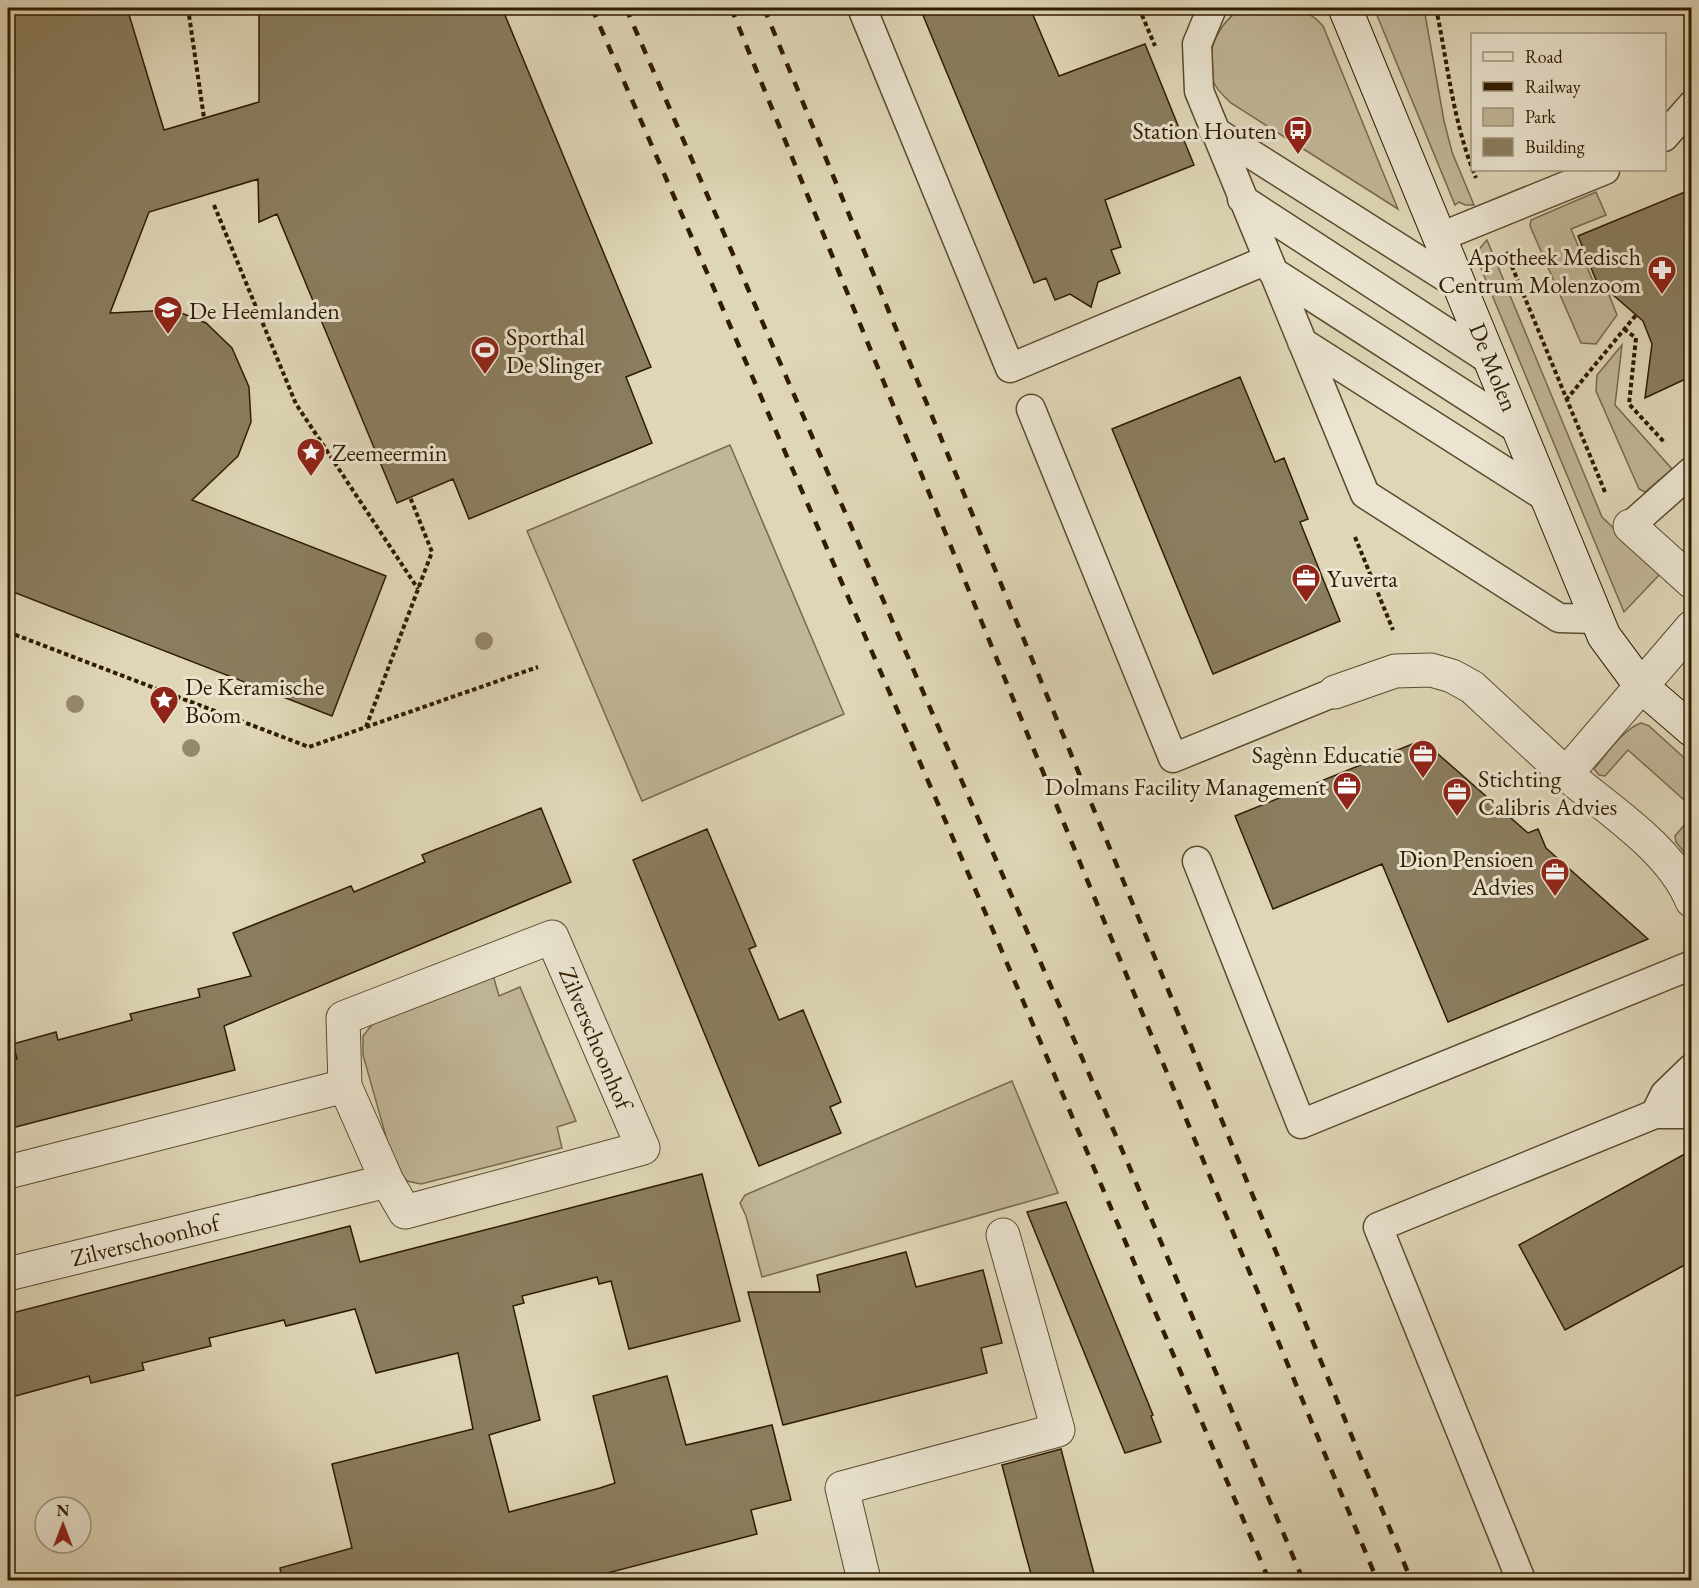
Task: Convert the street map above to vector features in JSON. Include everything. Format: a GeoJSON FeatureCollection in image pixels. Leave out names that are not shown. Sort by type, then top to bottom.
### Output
{"type":"FeatureCollection","features":[{"type":"Feature","properties":{"kind":"street","name":"De Molen"},"geometry":{"type":"LineString","coordinates":[[1345,8],[1596,619],[1614,652],[1641,686],[1692,730]]}},
{"type":"Feature","properties":{"kind":"street"},"geometry":{"type":"LineString","coordinates":[[1630,526],[1692,582]]}},
{"type":"Feature","properties":{"kind":"street"},"geometry":{"type":"LineString","coordinates":[[1566,774],[1692,627]]}},
{"type":"Feature","properties":{"kind":"street"},"geometry":{"type":"LineString","coordinates":[[1335,692],[1381,674],[1409,669],[1442,673],[1472,687],[1566,774],[1659,852],[1684,881],[1692,901]]}},
{"type":"Feature","properties":{"kind":"street","name":"Zilverschoonhof"},"geometry":{"type":"LineString","coordinates":[[552,937],[643,1148],[405,1212],[387,1181],[345,1086],[343,1018],[552,937]]}},
{"type":"Feature","properties":{"kind":"street"},"geometry":{"type":"LineString","coordinates":[[8,1172],[345,1086]]}},
{"type":"Feature","properties":{"kind":"street","name":"Zilverschoonhof"},"geometry":{"type":"LineString","coordinates":[[8,1274],[387,1181]]}},
{"type":"Feature","properties":{"kind":"street"},"geometry":{"type":"LineString","coordinates":[[864,1581],[842,1488],[1058,1430],[1003,1235]]}},
{"type":"Feature","properties":{"kind":"lane"},"geometry":{"type":"LineString","coordinates":[[862,8],[1010,368],[1270,266]]}},
{"type":"Feature","properties":{"kind":"lane"},"geometry":{"type":"LineString","coordinates":[[1212,8],[1201,30],[1196,58],[1198,91],[1365,494],[1559,618],[1596,619]]}},
{"type":"Feature","properties":{"kind":"lane"},"geometry":{"type":"LineString","coordinates":[[1666,136],[1692,105]]}},
{"type":"Feature","properties":{"kind":"lane"},"geometry":{"type":"LineString","coordinates":[[1213,130],[1461,287]]}},
{"type":"Feature","properties":{"kind":"lane"},"geometry":{"type":"LineString","coordinates":[[1440,237],[1603,171]]}},
{"type":"Feature","properties":{"kind":"lane"},"geometry":{"type":"LineString","coordinates":[[1242,199],[1491,361]]}},
{"type":"Feature","properties":{"kind":"lane"},"geometry":{"type":"LineString","coordinates":[[1270,266],[1519,430]]}},
{"type":"Feature","properties":{"kind":"lane"},"geometry":{"type":"LineString","coordinates":[[1302,342],[1547,498]]}},
{"type":"Feature","properties":{"kind":"lane"},"geometry":{"type":"LineString","coordinates":[[1030,409],[1173,758],[1335,692]]}},
{"type":"Feature","properties":{"kind":"lane"},"geometry":{"type":"LineString","coordinates":[[1630,526],[1691,471]]}},
{"type":"Feature","properties":{"kind":"lane"},"geometry":{"type":"LineString","coordinates":[[1197,861],[1301,1124],[1692,965]]}},
{"type":"Feature","properties":{"kind":"lane"},"geometry":{"type":"LineString","coordinates":[[1655,1114],[1665,1094],[1692,1068]]}},
{"type":"Feature","properties":{"kind":"lane"},"geometry":{"type":"LineString","coordinates":[[1521,1581],[1378,1227],[1655,1114],[1681,1114],[1692,1104]]}},
{"type":"Feature","properties":{"kind":"path"},"geometry":{"type":"LineString","coordinates":[[188,8],[204,118]]}},
{"type":"Feature","properties":{"kind":"path"},"geometry":{"type":"LineString","coordinates":[[1436,8],[1446,52],[1454,112],[1471,160]]}},
{"type":"Feature","properties":{"kind":"path"},"geometry":{"type":"LineString","coordinates":[[1475,171],[1491,217],[1609,501],[1630,526]]}},
{"type":"Feature","properties":{"kind":"path"},"geometry":{"type":"LineString","coordinates":[[214,205],[296,404],[418,589]]}},
{"type":"Feature","properties":{"kind":"path"},"geometry":{"type":"LineString","coordinates":[[1566,400],[1636,315]]}},
{"type":"Feature","properties":{"kind":"path"},"geometry":{"type":"LineString","coordinates":[[1624,328],[1636,338],[1629,404],[1691,471]]}},
{"type":"Feature","properties":{"kind":"path"},"geometry":{"type":"LineString","coordinates":[[365,727],[432,552],[410,497]]}},
{"type":"Feature","properties":{"kind":"path"},"geometry":{"type":"LineString","coordinates":[[1351,528],[1409,669]]}},
{"type":"Feature","properties":{"kind":"path"},"geometry":{"type":"LineString","coordinates":[[8,632],[309,747],[538,667]]}},
{"type":"Feature","properties":{"kind":"green space"},"geometry":{"type":"Polygon","coordinates":[[[1287,7],[1297,9],[1306,12],[1323,26],[1398,209],[1231,103],[1218,90],[1211,74],[1210,63],[1214,41],[1226,22],[1243,8],[1287,7]]]}},
{"type":"Feature","properties":{"kind":"green space"},"geometry":{"type":"Polygon","coordinates":[[[1374,8],[1424,8],[1444,121],[1452,152],[1474,205],[1459,202],[1455,205],[1374,8]]]}},
{"type":"Feature","properties":{"kind":"green space"},"geometry":{"type":"Polygon","coordinates":[[[1596,192],[1606,215],[1571,229],[1598,293],[1607,290],[1617,315],[1596,344],[1581,343],[1530,226],[1531,220],[1596,192]]]}},
{"type":"Feature","properties":{"kind":"green space"},"geometry":{"type":"Polygon","coordinates":[[[1487,240],[1602,517],[1661,573],[1624,612],[1475,254],[1487,240]]]}},
{"type":"Feature","properties":{"kind":"green space"},"geometry":{"type":"Polygon","coordinates":[[[1622,345],[1615,405],[1672,469],[1645,492],[1639,489],[1596,391],[1597,375],[1622,345]]]}},
{"type":"Feature","properties":{"kind":"green space"},"geometry":{"type":"Polygon","coordinates":[[[730,445],[844,714],[642,801],[527,531],[730,445]]]}},
{"type":"Feature","properties":{"kind":"green space"},"geometry":{"type":"Polygon","coordinates":[[[1641,723],[1649,726],[1691,764],[1691,806],[1628,750],[1605,776],[1599,775],[1594,769],[1627,731],[1641,723]]]}},
{"type":"Feature","properties":{"kind":"green space"},"geometry":{"type":"Polygon","coordinates":[[[1691,817],[1691,861],[1676,842],[1675,836],[1691,817]]]}},
{"type":"Feature","properties":{"kind":"green space"},"geometry":{"type":"Polygon","coordinates":[[[493,975],[499,996],[520,987],[576,1121],[557,1127],[562,1148],[421,1184],[407,1181],[394,1165],[363,1055],[363,1036],[375,1021],[493,975]]]}},
{"type":"Feature","properties":{"kind":"green space"},"geometry":{"type":"Polygon","coordinates":[[[1012,1081],[1058,1193],[762,1277],[746,1216],[740,1203],[745,1195],[1012,1081]]]}},
{"type":"Feature","properties":{"kind":"building"},"geometry":{"type":"Polygon","coordinates":[[[8,8],[127,8],[164,130],[259,102],[259,8],[502,8],[651,367],[626,377],[652,443],[469,519],[453,479],[397,503],[277,214],[259,222],[258,179],[149,212],[110,313],[174,310],[206,323],[232,348],[249,387],[251,422],[238,456],[192,500],[386,576],[332,716],[8,590],[8,163],[12,151],[8,135],[8,8]]]}},
{"type":"Feature","properties":{"kind":"building"},"geometry":{"type":"Polygon","coordinates":[[[920,8],[1030,8],[1059,76],[1145,44],[1194,165],[1105,200],[1121,247],[1111,250],[1120,273],[1098,282],[1091,307],[1070,294],[1055,300],[1046,278],[1034,283],[920,8]]]}},
{"type":"Feature","properties":{"kind":"building","name":"Apotheek Medisch Centrum Molenzoom"},"geometry":{"type":"Polygon","coordinates":[[[1692,189],[1692,376],[1645,398],[1652,344],[1643,321],[1596,280],[1578,236],[1692,189]]]}},
{"type":"Feature","properties":{"kind":"building"},"geometry":{"type":"Polygon","coordinates":[[[1240,377],[1275,462],[1284,458],[1308,519],[1300,522],[1340,621],[1213,674],[1112,429],[1240,377]]]}},
{"type":"Feature","properties":{"kind":"building"},"geometry":{"type":"Polygon","coordinates":[[[1422,740],[1528,833],[1538,829],[1546,848],[1648,939],[1448,1022],[1382,864],[1273,909],[1235,816],[1422,740]]]}},
{"type":"Feature","properties":{"kind":"building"},"geometry":{"type":"Polygon","coordinates":[[[541,808],[571,882],[224,1026],[235,1070],[8,1129],[8,1061],[17,1059],[13,1044],[56,1032],[58,1040],[132,1020],[130,1014],[200,997],[198,989],[251,976],[233,933],[351,886],[354,892],[425,862],[422,855],[541,808]]]}},
{"type":"Feature","properties":{"kind":"building"},"geometry":{"type":"Polygon","coordinates":[[[707,829],[756,946],[749,949],[779,1020],[803,1010],[841,1102],[830,1107],[841,1133],[759,1166],[633,860],[707,829]]]}},
{"type":"Feature","properties":{"kind":"building"},"geometry":{"type":"Polygon","coordinates":[[[1692,1150],[1692,1261],[1565,1330],[1519,1245],[1692,1150]]]}},
{"type":"Feature","properties":{"kind":"building"},"geometry":{"type":"Polygon","coordinates":[[[702,1174],[740,1321],[629,1349],[611,1281],[599,1284],[597,1277],[522,1296],[524,1303],[513,1306],[540,1420],[489,1435],[509,1512],[600,1488],[615,1483],[593,1396],[667,1376],[686,1445],[772,1425],[791,1500],[751,1510],[757,1534],[577,1581],[282,1581],[280,1568],[352,1548],[332,1464],[473,1429],[458,1353],[376,1373],[355,1309],[286,1326],[284,1320],[209,1338],[211,1346],[142,1363],[144,1370],[91,1383],[89,1376],[8,1398],[8,1314],[350,1226],[360,1262],[702,1174]]]}},
{"type":"Feature","properties":{"kind":"building"},"geometry":{"type":"Polygon","coordinates":[[[1066,1202],[1153,1415],[1151,1416],[1161,1442],[1125,1453],[1027,1212],[1066,1202]]]}},
{"type":"Feature","properties":{"kind":"building"},"geometry":{"type":"Polygon","coordinates":[[[906,1252],[916,1287],[983,1270],[1002,1343],[981,1348],[987,1373],[783,1425],[748,1292],[820,1292],[817,1275],[906,1252]]]}},
{"type":"Feature","properties":{"kind":"building"},"geometry":{"type":"Polygon","coordinates":[[[1061,1449],[1096,1581],[1033,1581],[1023,1545],[1002,1465],[1061,1449]]]}},
{"type":"Feature","properties":{"kind":"railway"},"geometry":{"type":"LineString","coordinates":[[592,8],[995,935],[1269,1580]]}},
{"type":"Feature","properties":{"kind":"railway"},"geometry":{"type":"LineString","coordinates":[[626,8],[1129,1166],[1303,1580]]}},
{"type":"Feature","properties":{"kind":"railway"},"geometry":{"type":"LineString","coordinates":[[731,8],[1083,870],[1377,1580]]}},
{"type":"Feature","properties":{"kind":"railway"},"geometry":{"type":"LineString","coordinates":[[764,8],[1411,1580]]}},
{"type":"Feature","properties":{"kind":"place","name":"Station Houten"},"geometry":{"type":"Point","coordinates":[1298,156]}},
{"type":"Feature","properties":{"kind":"place","name":"Apotheek Medisch Centrum Molenzoom"},"geometry":{"type":"Point","coordinates":[1662,296]}},
{"type":"Feature","properties":{"kind":"place","name":"De Heemlanden"},"geometry":{"type":"Point","coordinates":[168,336]}},
{"type":"Feature","properties":{"kind":"place","name":"Sporthal De Slinger"},"geometry":{"type":"Point","coordinates":[485,376]}},
{"type":"Feature","properties":{"kind":"place","name":"Zeemeermin"},"geometry":{"type":"Point","coordinates":[311,478]}},
{"type":"Feature","properties":{"kind":"place","name":"Yuverta"},"geometry":{"type":"Point","coordinates":[1306,604]}},
{"type":"Feature","properties":{"kind":"place","name":"De Keramische Boom"},"geometry":{"type":"Point","coordinates":[164,726]}},
{"type":"Feature","properties":{"kind":"place","name":"Sagènn Educatie"},"geometry":{"type":"Point","coordinates":[1423,780]}},
{"type":"Feature","properties":{"kind":"place","name":"Dolmans Facility Management"},"geometry":{"type":"Point","coordinates":[1347,812]}},
{"type":"Feature","properties":{"kind":"place","name":"Stichting Calibris Advies"},"geometry":{"type":"Point","coordinates":[1457,818]}},
{"type":"Feature","properties":{"kind":"place","name":"Dion Pensioen Advies"},"geometry":{"type":"Point","coordinates":[1555,898]}}]}
